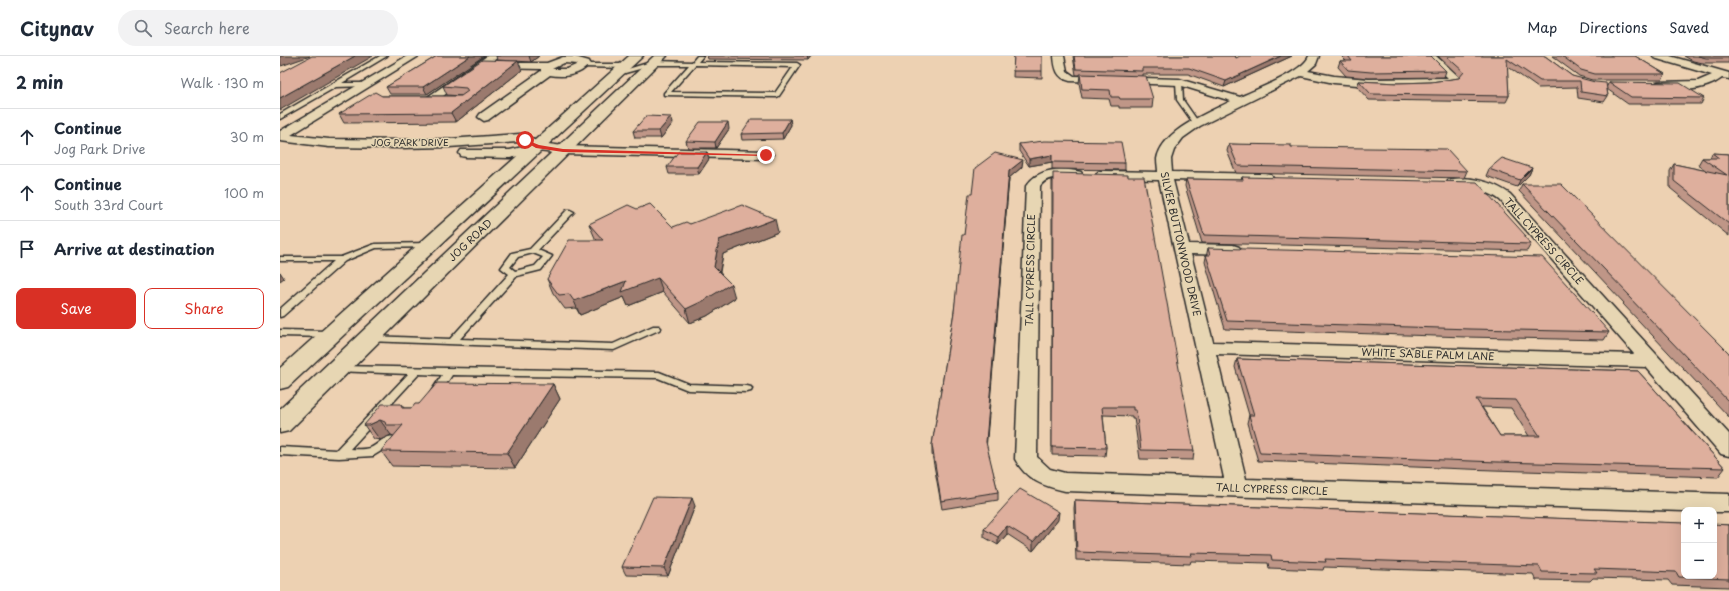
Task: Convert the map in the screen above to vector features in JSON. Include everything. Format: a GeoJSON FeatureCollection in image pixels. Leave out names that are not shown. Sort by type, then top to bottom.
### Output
{"type":"FeatureCollection","features":[{"type":"Feature","properties":{"kind":"main road"},"geometry":{"type":"LineString","coordinates":[[280,381],[622,70],[650,58]]}},
{"type":"Feature","properties":{"kind":"main road","name":"JOG ROAD"},"geometry":{"type":"LineString","coordinates":[[280,424],[563,150],[650,58]]}},
{"type":"Feature","properties":{"kind":"street","name":"JOG PARK DRIVE"},"geometry":{"type":"LineString","coordinates":[[280,137],[414,56]]}},
{"type":"Feature","properties":{"kind":"street"},"geometry":{"type":"LineString","coordinates":[[430,100],[494,56]]}},
{"type":"Feature","properties":{"kind":"street"},"geometry":{"type":"LineString","coordinates":[[1059,56],[1060,72],[1062,75],[1074,79],[1179,82],[1242,101]]}},
{"type":"Feature","properties":{"kind":"street","name":"SILVER BUTTONWOOD DRIVE"},"geometry":{"type":"LineString","coordinates":[[1237,488],[1164,176],[1164,159],[1168,149],[1179,135],[1196,123],[1300,72],[1312,62],[1314,56]]}},
{"type":"Feature","properties":{"kind":"street"},"geometry":{"type":"LineString","coordinates":[[1300,72],[1322,78],[1350,82],[1440,83],[1452,81],[1454,78],[1430,56]]}},
{"type":"Feature","properties":{"kind":"street"},"geometry":{"type":"LineString","coordinates":[[1658,56],[1724,75]]}},
{"type":"Feature","properties":{"kind":"street"},"geometry":{"type":"LineString","coordinates":[[482,64],[548,69],[564,73],[584,66],[584,62],[566,58],[548,69],[484,117]]}},
{"type":"Feature","properties":{"kind":"street"},"geometry":{"type":"LineString","coordinates":[[1648,85],[1702,84],[1713,81],[1724,75]]}},
{"type":"Feature","properties":{"kind":"street"},"geometry":{"type":"LineString","coordinates":[[416,100],[452,100]]}},
{"type":"Feature","properties":{"kind":"street","name":"JOG PARK DRIVE"},"geometry":{"type":"LineString","coordinates":[[280,137],[329,142],[387,144],[449,143],[520,138],[538,147],[563,150],[766,155]]}},
{"type":"Feature","properties":{"kind":"street","name":"JOG PARK DRIVE"},"geometry":{"type":"LineString","coordinates":[[280,149],[356,152],[510,154],[538,147]]}},
{"type":"Feature","properties":{"kind":"street","name":"TALL CYPRESS CIRCLE"},"geometry":{"type":"LineString","coordinates":[[1282,179],[1050,174],[1035,181],[1033,186],[1026,459],[1034,470],[1048,478],[1065,482],[1729,503]]}},
{"type":"Feature","properties":{"kind":"street","name":"TALL CYPRESS CIRCLE"},"geometry":{"type":"LineString","coordinates":[[1438,183],[1477,184],[1498,191],[1505,196],[1729,448]]}},
{"type":"Feature","properties":{"kind":"street"},"geometry":{"type":"LineString","coordinates":[[1181,249],[1244,251]]}},
{"type":"Feature","properties":{"kind":"street"},"geometry":{"type":"LineString","coordinates":[[1536,258],[1560,258]]}},
{"type":"Feature","properties":{"kind":"street","name":"WHITE SABLE PALM LANE"},"geometry":{"type":"LineString","coordinates":[[1204,348],[1651,360]]}},
{"type":"Feature","properties":{"kind":"lane"},"geometry":{"type":"LineString","coordinates":[[280,117],[384,56]]}},
{"type":"Feature","properties":{"kind":"lane"},"geometry":{"type":"LineString","coordinates":[[650,58],[694,63],[797,65],[777,95],[666,94],[694,63],[700,56]]}},
{"type":"Feature","properties":{"kind":"lane"},"geometry":{"type":"LineString","coordinates":[[584,66],[622,70]]}},
{"type":"Feature","properties":{"kind":"lane"},"geometry":{"type":"LineString","coordinates":[[1179,82],[1180,100],[1196,123]]}},
{"type":"Feature","properties":{"kind":"lane"},"geometry":{"type":"LineString","coordinates":[[335,85],[366,85]]}},
{"type":"Feature","properties":{"kind":"lane"},"geometry":{"type":"LineString","coordinates":[[514,274],[505,268],[515,256],[533,251],[570,212]]}},
{"type":"Feature","properties":{"kind":"lane"},"geometry":{"type":"LineString","coordinates":[[280,314],[342,259],[375,246],[430,245]]}},
{"type":"Feature","properties":{"kind":"lane"},"geometry":{"type":"LineString","coordinates":[[452,342],[514,274],[538,268],[548,256],[533,251]]}},
{"type":"Feature","properties":{"kind":"lane"},"geometry":{"type":"LineString","coordinates":[[280,259],[342,259]]}},
{"type":"Feature","properties":{"kind":"lane"},"geometry":{"type":"LineString","coordinates":[[368,339],[614,347],[656,328]]}},
{"type":"Feature","properties":{"kind":"lane"},"geometry":{"type":"LineString","coordinates":[[280,333],[332,334]]}},
{"type":"Feature","properties":{"kind":"lane"},"geometry":{"type":"LineString","coordinates":[[337,369],[659,375],[688,387],[747,389]]}},
{"type":"Feature","properties":{"kind":"lane"},"geometry":{"type":"LineString","coordinates":[[339,454],[417,371]]}},
{"type":"Feature","properties":{"kind":"lane"},"geometry":{"type":"LineString","coordinates":[[429,401],[449,372]]}},
{"type":"Feature","properties":{"kind":"lane"},"geometry":{"type":"LineString","coordinates":[[280,451],[339,454],[373,452],[390,440]]}},
{"type":"Feature","properties":{"kind":"building"},"geometry":{"type":"Polygon","coordinates":[[[312,56],[355,56],[280,98],[280,73],[312,56]]]}},
{"type":"Feature","properties":{"kind":"building"},"geometry":{"type":"Polygon","coordinates":[[[437,56],[470,56],[423,87],[386,87],[437,56]]]}},
{"type":"Feature","properties":{"kind":"building"},"geometry":{"type":"Polygon","coordinates":[[[1014,56],[1042,56],[1042,71],[1013,71],[1014,56]]]}},
{"type":"Feature","properties":{"kind":"building"},"geometry":{"type":"Polygon","coordinates":[[[1074,56],[1235,56],[1236,58],[1240,56],[1281,56],[1226,81],[1189,68],[1142,68],[1142,71],[1076,69],[1074,56]]]}},
{"type":"Feature","properties":{"kind":"building"},"geometry":{"type":"Polygon","coordinates":[[[1348,56],[1431,56],[1446,71],[1371,72],[1348,70],[1340,61],[1352,61],[1348,56]]]}},
{"type":"Feature","properties":{"kind":"building"},"geometry":{"type":"Polygon","coordinates":[[[1446,56],[1545,56],[1572,76],[1595,82],[1606,83],[1608,96],[1581,92],[1580,81],[1540,81],[1507,59],[1509,96],[1371,94],[1359,81],[1397,83],[1431,82],[1459,78],[1464,72],[1446,56]]]}},
{"type":"Feature","properties":{"kind":"building"},"geometry":{"type":"Polygon","coordinates":[[[1562,56],[1635,56],[1665,74],[1595,74],[1581,70],[1562,56]]]}},
{"type":"Feature","properties":{"kind":"building"},"geometry":{"type":"Polygon","coordinates":[[[1698,56],[1729,56],[1729,58],[1706,58],[1698,56]]]}},
{"type":"Feature","properties":{"kind":"building"},"geometry":{"type":"Polygon","coordinates":[[[482,60],[518,61],[451,113],[339,114],[375,92],[382,96],[461,96],[468,91],[466,88],[443,86],[482,60]]]}},
{"type":"Feature","properties":{"kind":"building"},"geometry":{"type":"Polygon","coordinates":[[[1080,74],[1146,76],[1153,99],[1120,99],[1119,97],[1111,97],[1110,90],[1082,89],[1080,74]]]}},
{"type":"Feature","properties":{"kind":"building"},"geometry":{"type":"Polygon","coordinates":[[[1609,82],[1680,83],[1704,98],[1631,97],[1609,82]]]}},
{"type":"Feature","properties":{"kind":"building"},"geometry":{"type":"Polygon","coordinates":[[[646,116],[671,117],[659,131],[633,131],[646,116]]]}},
{"type":"Feature","properties":{"kind":"building"},"geometry":{"type":"Polygon","coordinates":[[[751,119],[790,119],[782,133],[741,134],[751,119]]]}},
{"type":"Feature","properties":{"kind":"building"},"geometry":{"type":"Polygon","coordinates":[[[700,122],[728,122],[715,142],[686,141],[700,122]]]}},
{"type":"Feature","properties":{"kind":"building"},"geometry":{"type":"Polygon","coordinates":[[[1044,141],[1121,142],[1125,163],[1052,162],[1052,155],[1029,159],[1019,144],[1044,141]]]}},
{"type":"Feature","properties":{"kind":"building"},"geometry":{"type":"Polygon","coordinates":[[[1229,144],[1291,145],[1291,147],[1447,149],[1467,171],[1238,166],[1229,144]]]}},
{"type":"Feature","properties":{"kind":"building"},"geometry":{"type":"Polygon","coordinates":[[[678,152],[707,152],[697,167],[667,167],[678,152]]]}},
{"type":"Feature","properties":{"kind":"building"},"geometry":{"type":"Polygon","coordinates":[[[995,153],[1023,160],[1009,171],[986,442],[998,492],[941,501],[932,445],[954,312],[962,235],[964,235],[969,194],[972,194],[975,168],[995,153]]]}},
{"type":"Feature","properties":{"kind":"building"},"geometry":{"type":"Polygon","coordinates":[[[1712,153],[1729,154],[1729,224],[1674,181],[1674,164],[1727,175],[1702,158],[1719,158],[1712,153]]]}},
{"type":"Feature","properties":{"kind":"building"},"geometry":{"type":"Polygon","coordinates":[[[1502,158],[1532,168],[1520,180],[1489,169],[1502,158]]]}},
{"type":"Feature","properties":{"kind":"building"},"geometry":{"type":"Polygon","coordinates":[[[1053,173],[1128,175],[1128,177],[1144,177],[1194,451],[1141,450],[1136,410],[1133,410],[1133,407],[1102,407],[1106,448],[1052,447],[1053,173]]]}},
{"type":"Feature","properties":{"kind":"building"},"geometry":{"type":"Polygon","coordinates":[[[1242,177],[1477,182],[1526,236],[1524,236],[1531,244],[1204,235],[1186,179],[1243,180],[1242,177]]]}},
{"type":"Feature","properties":{"kind":"building"},"geometry":{"type":"Polygon","coordinates":[[[1522,184],[1561,184],[1729,353],[1729,402],[1628,296],[1630,296],[1522,184]]]}},
{"type":"Feature","properties":{"kind":"building"},"geometry":{"type":"Polygon","coordinates":[[[650,204],[673,227],[686,222],[690,224],[742,205],[775,219],[719,240],[714,267],[731,284],[703,301],[686,309],[658,278],[622,292],[626,281],[574,301],[569,294],[559,295],[547,279],[569,240],[603,240],[589,224],[628,205],[637,209],[650,204]]]}},
{"type":"Feature","properties":{"kind":"building"},"geometry":{"type":"Polygon","coordinates":[[[1208,248],[1542,257],[1609,332],[1227,321],[1206,255],[1210,255],[1208,248]]]}},
{"type":"Feature","properties":{"kind":"building"},"geometry":{"type":"Polygon","coordinates":[[[1237,359],[1638,371],[1725,468],[1498,462],[1260,453],[1249,415],[1254,415],[1237,359]],[[1476,399],[1500,436],[1540,436],[1516,400],[1476,399]]]}},
{"type":"Feature","properties":{"kind":"building"},"geometry":{"type":"Polygon","coordinates":[[[437,383],[553,384],[507,453],[381,451],[403,425],[386,425],[385,422],[380,420],[369,425],[364,425],[382,404],[401,404],[402,408],[412,408],[415,404],[419,404],[437,383]]]}},
{"type":"Feature","properties":{"kind":"building"},"geometry":{"type":"Polygon","coordinates":[[[1020,489],[1059,512],[1033,542],[1007,526],[998,537],[984,529],[1020,489]]]}},
{"type":"Feature","properties":{"kind":"building"},"geometry":{"type":"Polygon","coordinates":[[[653,497],[692,498],[664,568],[622,567],[653,497]]]}},
{"type":"Feature","properties":{"kind":"building"},"geometry":{"type":"Polygon","coordinates":[[[1075,500],[1681,523],[1681,577],[1679,577],[1676,572],[1594,569],[1597,573],[1542,572],[1539,566],[1325,559],[1326,562],[1272,560],[1271,555],[1191,553],[1192,556],[1077,552],[1075,500]]]}},
{"type":"Feature","properties":{"kind":"building"},"geometry":{"type":"Polygon","coordinates":[[[1717,524],[1729,525],[1729,579],[1717,579],[1717,524]]]}},
{"type":"Feature","properties":{"kind":"route"},"geometry":{"type":"LineString","coordinates":[[525,140],[538,147],[563,150],[766,155]]}}]}
